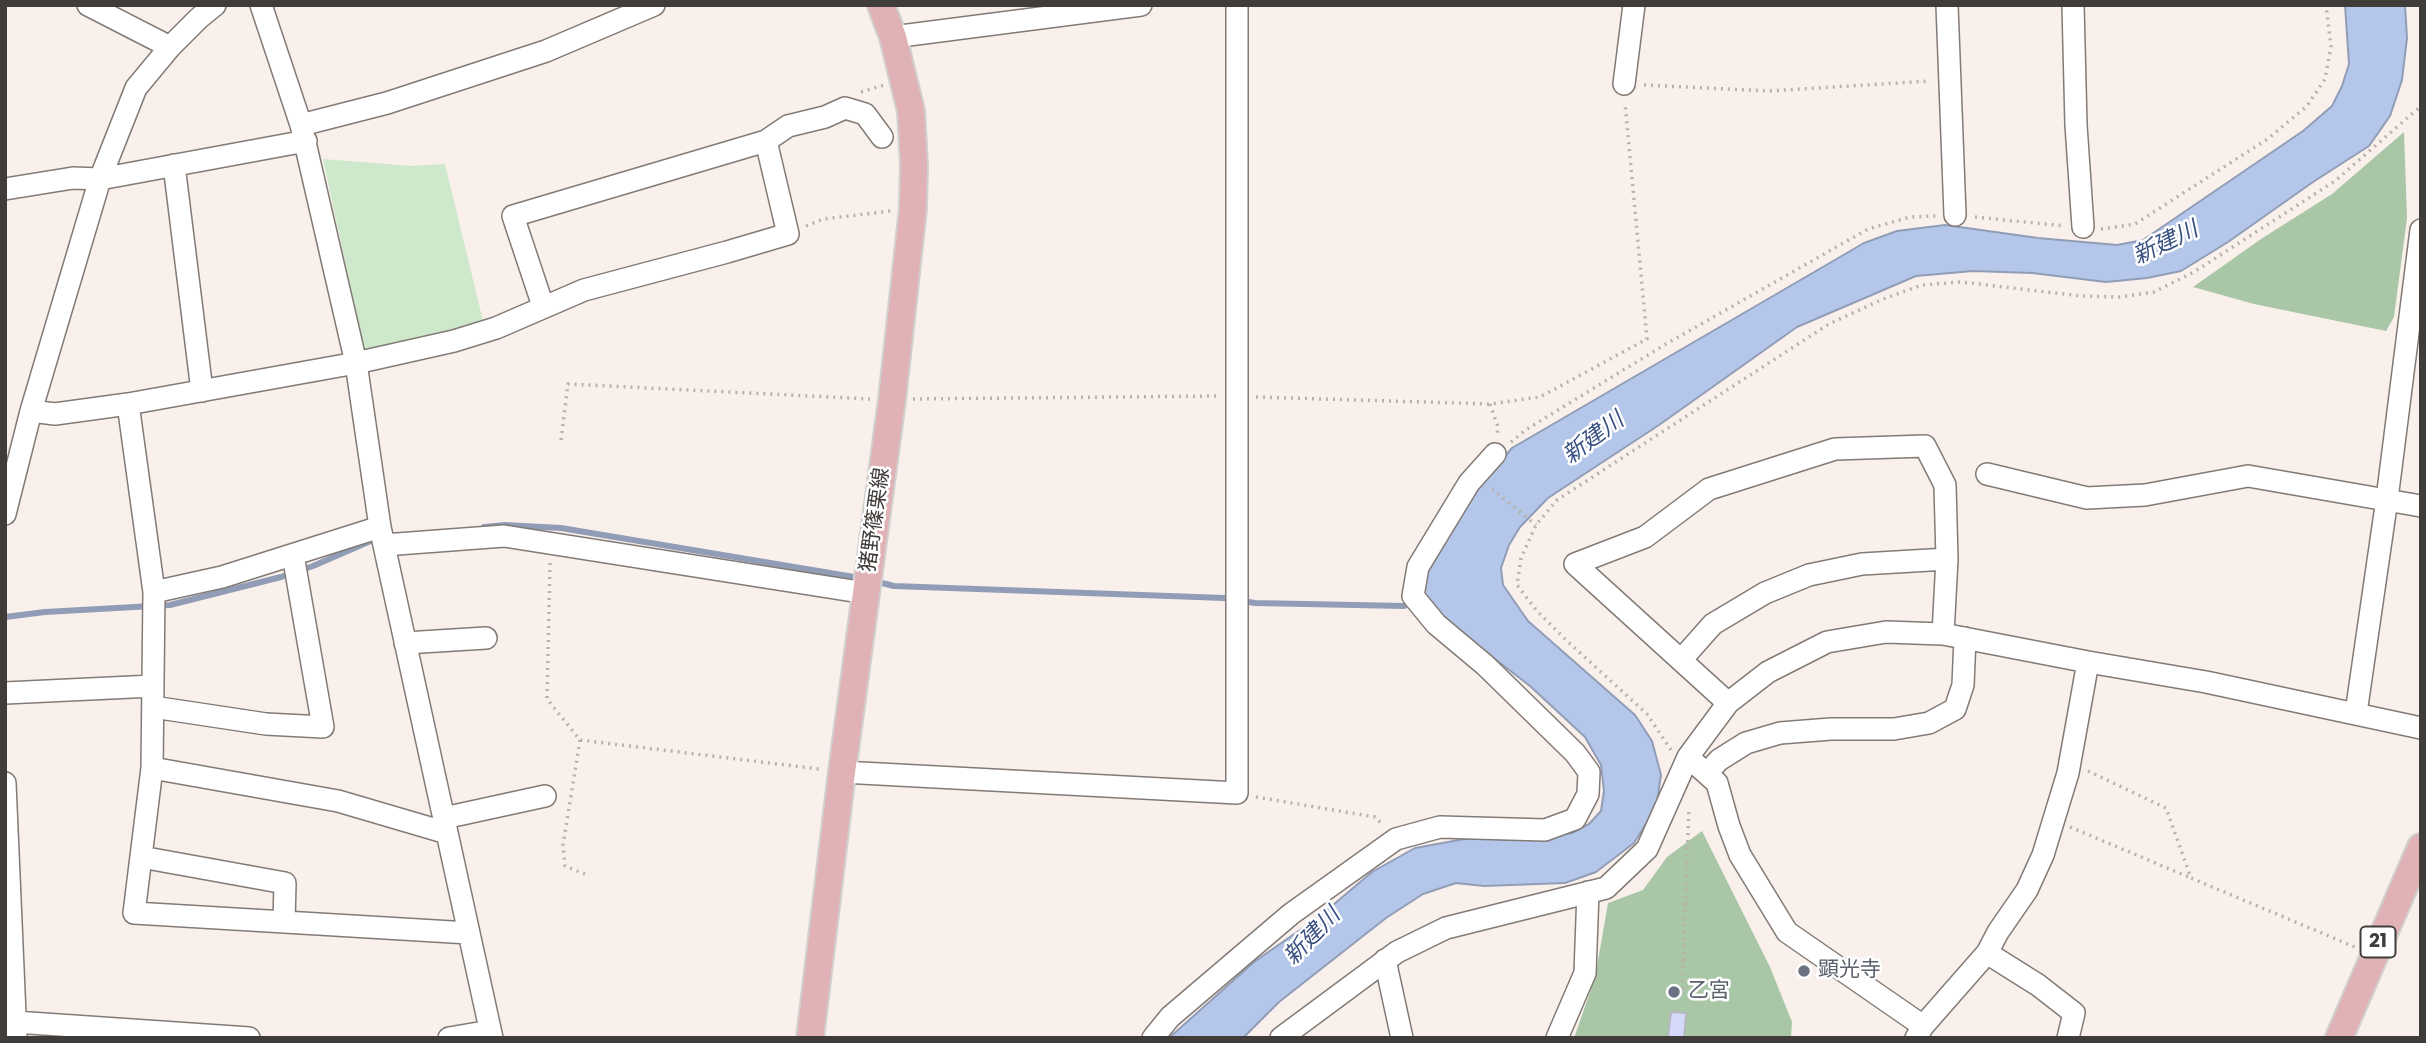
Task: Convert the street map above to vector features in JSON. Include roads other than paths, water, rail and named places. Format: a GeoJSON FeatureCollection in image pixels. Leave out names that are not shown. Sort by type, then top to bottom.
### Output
{"type":"FeatureCollection","features":[{"type":"Feature","properties":{"kind":"main road","name":"猪野篠栗線"},"geometry":{"type":"LineString","coordinates":[[810,1038],[842,772],[892,400],[913,208],[911,111],[893,37],[881,5]]}},
{"type":"Feature","properties":{"kind":"main road","name":"21"},"geometry":{"type":"LineString","coordinates":[[2339,1038],[2421,847]]}},
{"type":"Feature","properties":{"kind":"street"},"geometry":{"type":"LineString","coordinates":[[88,5],[170,47]]}},
{"type":"Feature","properties":{"kind":"street"},"geometry":{"type":"LineString","coordinates":[[5,514],[31,411],[100,179],[136,88],[170,47],[215,5]]}},
{"type":"Feature","properties":{"kind":"street"},"geometry":{"type":"LineString","coordinates":[[261,5],[303,133],[356,363],[382,536],[491,1034],[449,1038]]}},
{"type":"Feature","properties":{"kind":"street"},"geometry":{"type":"LineString","coordinates":[[5,189],[73,178],[100,179],[174,165],[303,133],[546,51],[654,5]]}},
{"type":"Feature","properties":{"kind":"street"},"geometry":{"type":"LineString","coordinates":[[893,37],[995,15],[1141,5]]}},
{"type":"Feature","properties":{"kind":"street"},"geometry":{"type":"LineString","coordinates":[[842,772],[1237,793],[1237,5]]}},
{"type":"Feature","properties":{"kind":"street"},"geometry":{"type":"LineString","coordinates":[[1624,84],[1634,5]]}},
{"type":"Feature","properties":{"kind":"street"},"geometry":{"type":"LineString","coordinates":[[1947,5],[1955,215]]}},
{"type":"Feature","properties":{"kind":"street"},"geometry":{"type":"LineString","coordinates":[[2073,5],[2076,125],[2083,227]]}},
{"type":"Feature","properties":{"kind":"street"},"geometry":{"type":"LineString","coordinates":[[543,306],[513,216],[766,141],[788,126],[825,117],[845,108],[865,114],[882,137]]}},
{"type":"Feature","properties":{"kind":"street"},"geometry":{"type":"LineString","coordinates":[[31,411],[55,414],[128,404],[356,363],[454,341],[496,328],[583,290],[788,234],[766,141]]}},
{"type":"Feature","properties":{"kind":"street"},"geometry":{"type":"LineString","coordinates":[[174,165],[202,391]]}},
{"type":"Feature","properties":{"kind":"street"},"geometry":{"type":"LineString","coordinates":[[2356,713],[2387,499],[2421,230]]}},
{"type":"Feature","properties":{"kind":"street"},"geometry":{"type":"LineString","coordinates":[[128,404],[154,592],[152,768],[134,914],[469,933]]}},
{"type":"Feature","properties":{"kind":"street"},"geometry":{"type":"LineString","coordinates":[[1728,703],[1574,564],[1645,537],[1709,489],[1835,449],[1926,446],[1945,485],[1947,559],[1942,634]]}},
{"type":"Feature","properties":{"kind":"street"},"geometry":{"type":"LineString","coordinates":[[1153,1038],[1170,1017],[1291,914],[1396,839],[1440,827],[1545,830],[1575,819],[1588,794],[1589,772],[1575,753],[1485,665],[1436,624],[1413,596],[1418,567],[1469,483],[1495,454]]}},
{"type":"Feature","properties":{"kind":"street"},"geometry":{"type":"LineString","coordinates":[[1987,474],[2087,498],[2144,495],[2248,476],[2421,506]]}},
{"type":"Feature","properties":{"kind":"street"},"geometry":{"type":"LineString","coordinates":[[154,592],[222,577],[293,555],[382,536],[503,536],[866,593]]}},
{"type":"Feature","properties":{"kind":"street"},"geometry":{"type":"LineString","coordinates":[[153,707],[266,724],[323,727],[293,555]]}},
{"type":"Feature","properties":{"kind":"street"},"geometry":{"type":"LineString","coordinates":[[1681,660],[1713,624],[1765,593],[1809,575],[1862,564],[1947,559]]}},
{"type":"Feature","properties":{"kind":"street"},"geometry":{"type":"LineString","coordinates":[[1281,1038],[1385,960],[1446,928],[1606,888],[1647,849],[1688,757],[1728,703],[1768,672],[1827,642],[1886,632],[1942,634],[2206,682],[2421,728]]}},
{"type":"Feature","properties":{"kind":"street"},"geometry":{"type":"LineString","coordinates":[[405,642],[486,638]]}},
{"type":"Feature","properties":{"kind":"street"},"geometry":{"type":"LineString","coordinates":[[1707,773],[1719,760],[1746,743],[1780,733],[1831,729],[1894,729],[1929,723],[1955,709],[1963,685],[1965,638]]}},
{"type":"Feature","properties":{"kind":"street"},"geometry":{"type":"LineString","coordinates":[[1688,757],[1717,783],[1740,855],[1787,932],[1919,1032],[1987,953],[2027,890],[2043,855],[2070,762],[2088,662]]}},
{"type":"Feature","properties":{"kind":"street"},"geometry":{"type":"LineString","coordinates":[[5,693],[153,686]]}},
{"type":"Feature","properties":{"kind":"street"},"geometry":{"type":"LineString","coordinates":[[152,768],[338,801],[446,825],[545,796]]}},
{"type":"Feature","properties":{"kind":"street"},"geometry":{"type":"LineString","coordinates":[[5,783],[16,1030],[249,1038]]}},
{"type":"Feature","properties":{"kind":"street"},"geometry":{"type":"LineString","coordinates":[[141,857],[285,884],[284,922]]}},
{"type":"Feature","properties":{"kind":"street"},"geometry":{"type":"LineString","coordinates":[[1557,1038],[1585,973],[1588,892]]}},
{"type":"Feature","properties":{"kind":"street"},"geometry":{"type":"LineString","coordinates":[[1987,953],[2038,985],[2074,1013],[2068,1038]]}},
{"type":"Feature","properties":{"kind":"street"},"geometry":{"type":"LineString","coordinates":[[1385,960],[1402,1038]]}},
{"type":"Feature","properties":{"kind":"water","name":"新建川"},"geometry":{"type":"Polygon","coordinates":[[[2345,5],[2405,5],[2407,38],[2402,80],[2390,116],[2369,146],[2228,242],[2181,271],[2147,278],[2106,282],[2032,273],[1973,271],[1916,276],[1797,327],[1659,425],[1548,498],[1520,527],[1509,545],[1501,568],[1503,585],[1528,621],[1635,715],[1652,741],[1661,775],[1656,808],[1634,843],[1596,872],[1565,883],[1484,886],[1456,883],[1423,894],[1386,918],[1279,1002],[1243,1038],[1169,1038],[1254,962],[1320,916],[1372,872],[1415,848],[1470,838],[1518,840],[1572,833],[1589,824],[1601,811],[1604,791],[1601,765],[1585,737],[1530,686],[1434,612],[1423,596],[1427,573],[1472,496],[1512,448],[1864,243],[1897,231],[1945,225],[2038,238],[2117,245],[2143,240],[2303,131],[2332,106],[2349,64],[2345,5]]]}},
{"type":"Feature","properties":{"kind":"waterway"},"geometry":{"type":"LineString","coordinates":[[484,527],[505,525],[561,528],[860,578]]}},
{"type":"Feature","properties":{"kind":"waterway"},"geometry":{"type":"LineString","coordinates":[[5,617],[170,605],[281,577],[373,540]]}},
{"type":"Feature","properties":{"kind":"waterway"},"geometry":{"type":"LineString","coordinates":[[874,581],[894,586],[1224,598],[1255,603],[1404,606],[1414,602]]}},
{"type":"Feature","properties":{"kind":"place","name":"顕光寺"},"geometry":{"type":"Point","coordinates":[1804,971]}},
{"type":"Feature","properties":{"kind":"place","name":"乙宮"},"geometry":{"type":"Point","coordinates":[1674,992]}}]}
